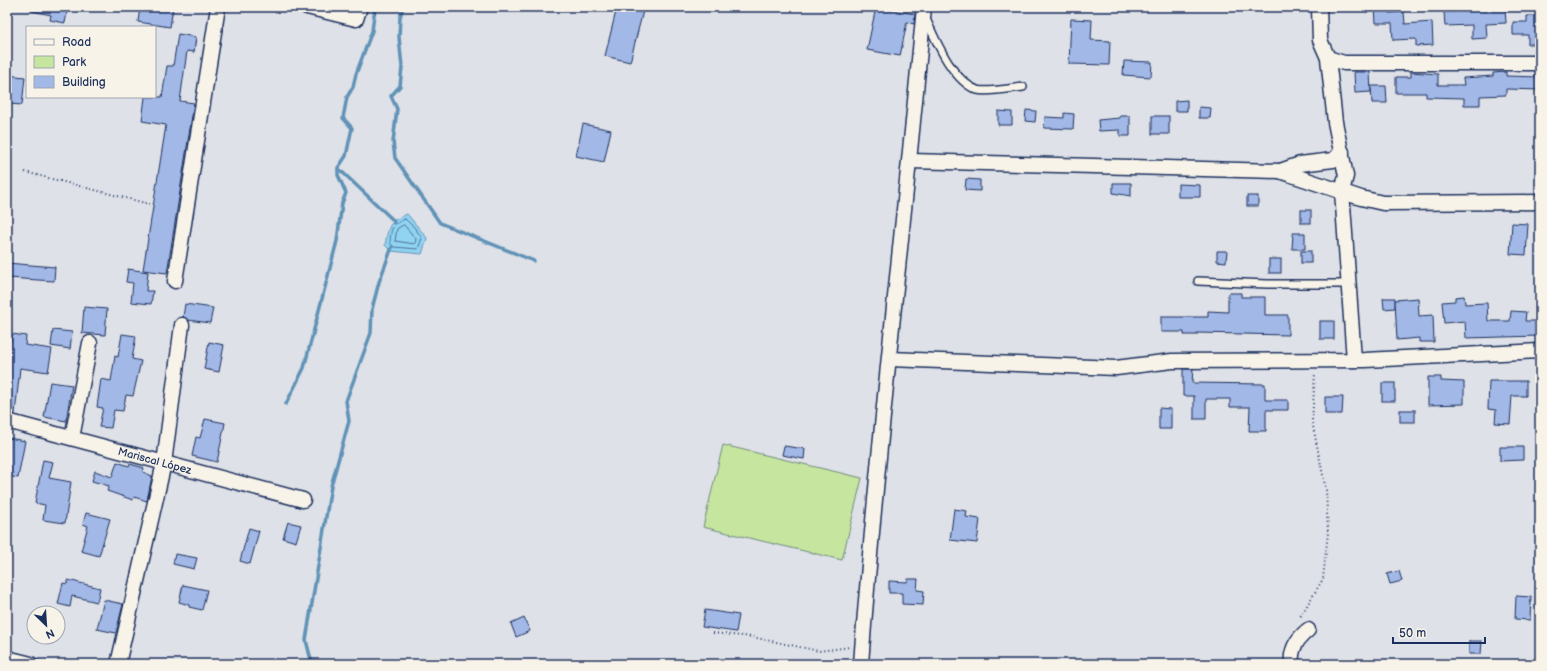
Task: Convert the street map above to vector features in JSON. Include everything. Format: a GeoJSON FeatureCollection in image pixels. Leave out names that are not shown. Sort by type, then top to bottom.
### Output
{"type":"FeatureCollection","features":[{"type":"Feature","properties":{"kind":"street"},"geometry":{"type":"LineString","coordinates":[[175,281],[218,7]]}},
{"type":"Feature","properties":{"kind":"street"},"geometry":{"type":"LineString","coordinates":[[307,7],[358,13]]}},
{"type":"Feature","properties":{"kind":"street"},"geometry":{"type":"LineString","coordinates":[[1319,7],[1320,40],[1328,58],[1335,122],[1346,176],[1342,191],[1354,360]]}},
{"type":"Feature","properties":{"kind":"street"},"geometry":{"type":"LineString","coordinates":[[861,664],[867,576],[910,161],[924,10]]}},
{"type":"Feature","properties":{"kind":"street"},"geometry":{"type":"LineString","coordinates":[[1328,58],[1344,63],[1540,63]]}},
{"type":"Feature","properties":{"kind":"street"},"geometry":{"type":"LineString","coordinates":[[1280,170],[1300,164],[1333,160],[1342,152]]}},
{"type":"Feature","properties":{"kind":"street"},"geometry":{"type":"LineString","coordinates":[[910,161],[1280,170],[1383,203],[1540,202]]}},
{"type":"Feature","properties":{"kind":"street"},"geometry":{"type":"LineString","coordinates":[[118,664],[164,463],[182,325]]}},
{"type":"Feature","properties":{"kind":"street"},"geometry":{"type":"LineString","coordinates":[[72,438],[90,343]]}},
{"type":"Feature","properties":{"kind":"street"},"geometry":{"type":"LineString","coordinates":[[890,359],[1116,368],[1172,361],[1354,360],[1540,351]]}},
{"type":"Feature","properties":{"kind":"street","name":"Mariscal López"},"geometry":{"type":"LineString","coordinates":[[7,421],[303,500]]}},
{"type":"Feature","properties":{"kind":"street"},"geometry":{"type":"LineString","coordinates":[[1292,664],[1292,658],[1297,640],[1308,630]]}},
{"type":"Feature","properties":{"kind":"street"},"geometry":{"type":"LineString","coordinates":[[7,658],[31,664]]}},
{"type":"Feature","properties":{"kind":"lane"},"geometry":{"type":"LineString","coordinates":[[924,10],[941,52],[966,83],[978,90],[1023,87]]}},
{"type":"Feature","properties":{"kind":"lane"},"geometry":{"type":"LineString","coordinates":[[1198,281],[1267,284],[1348,284]]}},
{"type":"Feature","properties":{"kind":"path"},"geometry":{"type":"LineString","coordinates":[[25,172],[153,205]]}},
{"type":"Feature","properties":{"kind":"path"},"geometry":{"type":"LineString","coordinates":[[1308,630],[1301,626],[1300,617],[1323,579],[1328,533],[1326,490],[1312,421],[1315,360]]}},
{"type":"Feature","properties":{"kind":"path"},"geometry":{"type":"LineString","coordinates":[[713,633],[752,637],[819,650],[836,650],[862,644]]}},
{"type":"Feature","properties":{"kind":"green space"},"geometry":{"type":"Polygon","coordinates":[[[723,445],[862,478],[842,560],[703,527],[723,445]]]}},
{"type":"Feature","properties":{"kind":"water"},"geometry":{"type":"Polygon","coordinates":[[[407,214],[427,238],[422,254],[391,251],[385,245],[390,225],[396,219],[407,214]]]}},
{"type":"Feature","properties":{"kind":"building"},"geometry":{"type":"Polygon","coordinates":[[[32,7],[68,7],[65,23],[50,20],[51,15],[32,11],[32,7]]]}},
{"type":"Feature","properties":{"kind":"building"},"geometry":{"type":"Polygon","coordinates":[[[140,7],[173,8],[170,27],[138,22],[140,7]]]}},
{"type":"Feature","properties":{"kind":"building"},"geometry":{"type":"Polygon","coordinates":[[[617,7],[644,7],[630,62],[605,56],[617,7]]]}},
{"type":"Feature","properties":{"kind":"building"},"geometry":{"type":"Polygon","coordinates":[[[876,7],[893,7],[892,10],[915,14],[914,24],[907,22],[900,56],[867,50],[876,7]]]}},
{"type":"Feature","properties":{"kind":"building"},"geometry":{"type":"Polygon","coordinates":[[[1375,7],[1389,7],[1389,13],[1404,12],[1405,24],[1432,22],[1433,45],[1416,46],[1416,39],[1393,40],[1392,23],[1376,23],[1375,7]]]}},
{"type":"Feature","properties":{"kind":"building"},"geometry":{"type":"Polygon","coordinates":[[[1505,8],[1506,23],[1486,24],[1487,38],[1472,39],[1472,25],[1445,26],[1444,12],[1505,8]]]}},
{"type":"Feature","properties":{"kind":"building"},"geometry":{"type":"Polygon","coordinates":[[[1527,16],[1540,16],[1540,44],[1528,44],[1528,35],[1513,35],[1513,22],[1527,22],[1527,16]]]}},
{"type":"Feature","properties":{"kind":"building"},"geometry":{"type":"Polygon","coordinates":[[[1071,19],[1092,20],[1091,40],[1110,41],[1109,65],[1069,64],[1071,19]]]}},
{"type":"Feature","properties":{"kind":"building"},"geometry":{"type":"Polygon","coordinates":[[[178,34],[196,37],[194,52],[187,51],[180,101],[194,103],[167,273],[143,270],[166,125],[142,121],[145,98],[162,97],[167,66],[173,66],[178,34]]]}},
{"type":"Feature","properties":{"kind":"building"},"geometry":{"type":"Polygon","coordinates":[[[1124,61],[1152,62],[1151,77],[1123,75],[1124,61]]]}},
{"type":"Feature","properties":{"kind":"building"},"geometry":{"type":"Polygon","coordinates":[[[1354,72],[1370,72],[1371,92],[1355,93],[1354,72]]]}},
{"type":"Feature","properties":{"kind":"building"},"geometry":{"type":"Polygon","coordinates":[[[1411,72],[1438,74],[1438,85],[1464,85],[1463,78],[1493,76],[1493,73],[1506,72],[1506,76],[1540,77],[1540,90],[1506,89],[1506,95],[1480,96],[1480,105],[1464,105],[1464,98],[1426,97],[1426,93],[1396,93],[1396,77],[1411,77],[1411,72]]]}},
{"type":"Feature","properties":{"kind":"building"},"geometry":{"type":"Polygon","coordinates":[[[7,75],[25,77],[22,105],[9,104],[7,75]]]}},
{"type":"Feature","properties":{"kind":"building"},"geometry":{"type":"Polygon","coordinates":[[[1371,86],[1386,86],[1387,103],[1372,103],[1371,86]]]}},
{"type":"Feature","properties":{"kind":"building"},"geometry":{"type":"Polygon","coordinates":[[[1187,100],[1187,111],[1175,111],[1175,101],[1187,100]]]}},
{"type":"Feature","properties":{"kind":"building"},"geometry":{"type":"Polygon","coordinates":[[[1199,107],[1211,108],[1210,118],[1199,118],[1199,107]]]}},
{"type":"Feature","properties":{"kind":"building"},"geometry":{"type":"Polygon","coordinates":[[[1026,110],[1036,111],[1035,122],[1025,121],[1026,110]]]}},
{"type":"Feature","properties":{"kind":"building"},"geometry":{"type":"Polygon","coordinates":[[[998,111],[1012,112],[1012,125],[998,125],[998,111]]]}},
{"type":"Feature","properties":{"kind":"building"},"geometry":{"type":"Polygon","coordinates":[[[1064,113],[1074,114],[1073,129],[1044,128],[1045,117],[1064,118],[1064,113]]]}},
{"type":"Feature","properties":{"kind":"building"},"geometry":{"type":"Polygon","coordinates":[[[1120,116],[1130,116],[1130,136],[1120,136],[1120,130],[1099,131],[1098,120],[1120,118],[1120,116]]]}},
{"type":"Feature","properties":{"kind":"building"},"geometry":{"type":"Polygon","coordinates":[[[1152,116],[1169,116],[1169,134],[1152,134],[1152,116]]]}},
{"type":"Feature","properties":{"kind":"building"},"geometry":{"type":"Polygon","coordinates":[[[583,124],[611,130],[604,162],[576,156],[583,124]]]}},
{"type":"Feature","properties":{"kind":"building"},"geometry":{"type":"Polygon","coordinates":[[[966,179],[980,180],[980,191],[965,190],[966,179]]]}},
{"type":"Feature","properties":{"kind":"building"},"geometry":{"type":"Polygon","coordinates":[[[1113,183],[1131,183],[1131,196],[1113,193],[1113,183]]]}},
{"type":"Feature","properties":{"kind":"building"},"geometry":{"type":"Polygon","coordinates":[[[1178,184],[1200,185],[1200,197],[1178,197],[1178,184]]]}},
{"type":"Feature","properties":{"kind":"building"},"geometry":{"type":"Polygon","coordinates":[[[1247,196],[1258,196],[1258,206],[1247,206],[1247,196]]]}},
{"type":"Feature","properties":{"kind":"building"},"geometry":{"type":"Polygon","coordinates":[[[1301,210],[1311,210],[1311,223],[1301,223],[1301,210]]]}},
{"type":"Feature","properties":{"kind":"building"},"geometry":{"type":"Polygon","coordinates":[[[1512,223],[1528,224],[1526,255],[1510,254],[1512,223]]]}},
{"type":"Feature","properties":{"kind":"building"},"geometry":{"type":"Polygon","coordinates":[[[1293,233],[1305,233],[1305,249],[1292,249],[1293,233]]]}},
{"type":"Feature","properties":{"kind":"building"},"geometry":{"type":"Polygon","coordinates":[[[1217,251],[1227,251],[1226,262],[1217,261],[1217,251]]]}},
{"type":"Feature","properties":{"kind":"building"},"geometry":{"type":"Polygon","coordinates":[[[1301,251],[1311,251],[1311,263],[1301,263],[1301,251]]]}},
{"type":"Feature","properties":{"kind":"building"},"geometry":{"type":"Polygon","coordinates":[[[1269,259],[1281,259],[1281,273],[1269,273],[1269,259]]]}},
{"type":"Feature","properties":{"kind":"building"},"geometry":{"type":"Polygon","coordinates":[[[7,263],[55,267],[54,281],[7,278],[7,263]]]}},
{"type":"Feature","properties":{"kind":"building"},"geometry":{"type":"Polygon","coordinates":[[[128,269],[148,272],[146,291],[153,291],[151,304],[131,302],[133,283],[126,282],[128,269]]]}},
{"type":"Feature","properties":{"kind":"building"},"geometry":{"type":"Polygon","coordinates":[[[1228,293],[1241,293],[1241,297],[1265,297],[1265,315],[1288,315],[1288,335],[1197,333],[1197,335],[1184,335],[1184,332],[1161,332],[1161,317],[1208,317],[1208,311],[1228,312],[1228,293]]]}},
{"type":"Feature","properties":{"kind":"building"},"geometry":{"type":"Polygon","coordinates":[[[1464,296],[1465,304],[1487,303],[1488,321],[1510,321],[1511,311],[1526,312],[1525,321],[1540,321],[1540,336],[1466,338],[1465,321],[1444,323],[1442,302],[1455,301],[1455,297],[1464,296]]]}},
{"type":"Feature","properties":{"kind":"building"},"geometry":{"type":"Polygon","coordinates":[[[1383,298],[1395,298],[1395,308],[1384,309],[1383,298]]]}},
{"type":"Feature","properties":{"kind":"building"},"geometry":{"type":"Polygon","coordinates":[[[1418,298],[1419,316],[1433,315],[1434,342],[1419,342],[1419,338],[1397,340],[1395,300],[1418,298]]]}},
{"type":"Feature","properties":{"kind":"building"},"geometry":{"type":"Polygon","coordinates":[[[185,304],[213,308],[210,323],[188,320],[183,317],[185,304]]]}},
{"type":"Feature","properties":{"kind":"building"},"geometry":{"type":"Polygon","coordinates":[[[84,307],[107,309],[105,335],[82,333],[84,307]]]}},
{"type":"Feature","properties":{"kind":"building"},"geometry":{"type":"Polygon","coordinates":[[[1320,321],[1334,321],[1334,339],[1320,339],[1320,321]]]}},
{"type":"Feature","properties":{"kind":"building"},"geometry":{"type":"Polygon","coordinates":[[[53,330],[72,332],[70,349],[51,346],[53,330]]]}},
{"type":"Feature","properties":{"kind":"building"},"geometry":{"type":"Polygon","coordinates":[[[12,334],[26,336],[25,345],[52,349],[48,372],[20,368],[15,414],[7,413],[7,365],[12,334]]]}},
{"type":"Feature","properties":{"kind":"building"},"geometry":{"type":"Polygon","coordinates":[[[122,334],[136,336],[132,359],[141,361],[133,396],[126,395],[123,411],[114,410],[111,428],[99,427],[103,408],[97,407],[101,379],[111,381],[115,356],[118,357],[122,334]]]}},
{"type":"Feature","properties":{"kind":"building"},"geometry":{"type":"Polygon","coordinates":[[[209,342],[224,345],[219,372],[204,369],[209,342]]]}},
{"type":"Feature","properties":{"kind":"building"},"geometry":{"type":"Polygon","coordinates":[[[1183,369],[1193,369],[1192,383],[1265,384],[1265,400],[1288,400],[1288,410],[1266,410],[1266,431],[1249,431],[1250,407],[1230,407],[1230,399],[1206,399],[1206,419],[1194,419],[1194,396],[1183,396],[1183,369]]]}},
{"type":"Feature","properties":{"kind":"building"},"geometry":{"type":"Polygon","coordinates":[[[1428,377],[1441,377],[1441,381],[1464,382],[1464,404],[1428,405],[1428,377]]]}},
{"type":"Feature","properties":{"kind":"building"},"geometry":{"type":"Polygon","coordinates":[[[1489,381],[1526,381],[1526,396],[1512,396],[1510,424],[1495,423],[1496,410],[1488,409],[1489,381]]]}},
{"type":"Feature","properties":{"kind":"building"},"geometry":{"type":"Polygon","coordinates":[[[50,382],[72,385],[66,421],[44,417],[50,382]]]}},
{"type":"Feature","properties":{"kind":"building"},"geometry":{"type":"Polygon","coordinates":[[[1382,383],[1395,383],[1395,401],[1382,401],[1382,383]]]}},
{"type":"Feature","properties":{"kind":"building"},"geometry":{"type":"Polygon","coordinates":[[[1325,397],[1343,397],[1342,414],[1325,414],[1325,397]]]}},
{"type":"Feature","properties":{"kind":"building"},"geometry":{"type":"Polygon","coordinates":[[[1159,408],[1171,409],[1171,429],[1159,429],[1159,408]]]}},
{"type":"Feature","properties":{"kind":"building"},"geometry":{"type":"Polygon","coordinates":[[[1400,410],[1415,410],[1415,422],[1400,422],[1400,410]]]}},
{"type":"Feature","properties":{"kind":"building"},"geometry":{"type":"Polygon","coordinates":[[[205,419],[225,423],[217,462],[192,456],[196,437],[200,438],[205,419]]]}},
{"type":"Feature","properties":{"kind":"building"},"geometry":{"type":"Polygon","coordinates":[[[9,438],[25,441],[18,478],[7,476],[7,450],[9,438]]]}},
{"type":"Feature","properties":{"kind":"building"},"geometry":{"type":"Polygon","coordinates":[[[784,446],[805,449],[804,459],[782,455],[784,446]]]}},
{"type":"Feature","properties":{"kind":"building"},"geometry":{"type":"Polygon","coordinates":[[[1500,447],[1523,447],[1523,460],[1500,461],[1500,447]]]}},
{"type":"Feature","properties":{"kind":"building"},"geometry":{"type":"Polygon","coordinates":[[[43,460],[53,462],[49,478],[71,482],[65,523],[43,520],[45,505],[35,503],[43,460]]]}},
{"type":"Feature","properties":{"kind":"building"},"geometry":{"type":"Polygon","coordinates":[[[117,462],[129,466],[130,464],[144,468],[143,472],[152,476],[147,501],[134,497],[133,500],[107,491],[109,486],[92,481],[95,471],[112,477],[117,462]]]}},
{"type":"Feature","properties":{"kind":"building"},"geometry":{"type":"Polygon","coordinates":[[[954,509],[967,511],[966,517],[980,519],[977,543],[950,540],[954,509]]]}},
{"type":"Feature","properties":{"kind":"building"},"geometry":{"type":"Polygon","coordinates":[[[86,513],[110,519],[99,556],[81,551],[88,526],[83,524],[86,513]]]}},
{"type":"Feature","properties":{"kind":"building"},"geometry":{"type":"Polygon","coordinates":[[[288,522],[301,525],[296,542],[283,538],[288,522]]]}},
{"type":"Feature","properties":{"kind":"building"},"geometry":{"type":"Polygon","coordinates":[[[249,528],[259,531],[250,564],[240,561],[249,528]]]}},
{"type":"Feature","properties":{"kind":"building"},"geometry":{"type":"Polygon","coordinates":[[[175,554],[197,558],[194,569],[173,564],[175,554]]]}},
{"type":"Feature","properties":{"kind":"building"},"geometry":{"type":"Polygon","coordinates":[[[1399,571],[1402,581],[1390,584],[1387,574],[1399,571]]]}},
{"type":"Feature","properties":{"kind":"building"},"geometry":{"type":"Polygon","coordinates":[[[908,579],[918,579],[917,590],[924,591],[923,605],[902,604],[902,593],[889,593],[889,581],[907,582],[908,579]]]}},
{"type":"Feature","properties":{"kind":"building"},"geometry":{"type":"Polygon","coordinates":[[[68,580],[100,588],[97,602],[72,596],[70,607],[58,604],[63,583],[67,584],[68,580]]]}},
{"type":"Feature","properties":{"kind":"building"},"geometry":{"type":"Polygon","coordinates":[[[183,585],[207,590],[202,610],[189,607],[189,605],[179,602],[183,585]]]}},
{"type":"Feature","properties":{"kind":"building"},"geometry":{"type":"Polygon","coordinates":[[[1516,596],[1531,597],[1530,620],[1515,619],[1516,596]]]}},
{"type":"Feature","properties":{"kind":"building"},"geometry":{"type":"Polygon","coordinates":[[[104,600],[123,604],[116,633],[97,629],[104,600]]]}},
{"type":"Feature","properties":{"kind":"building"},"geometry":{"type":"Polygon","coordinates":[[[705,610],[739,615],[736,632],[702,627],[705,610]]]}},
{"type":"Feature","properties":{"kind":"building"},"geometry":{"type":"Polygon","coordinates":[[[524,618],[530,631],[516,637],[511,624],[524,618]]]}},
{"type":"Feature","properties":{"kind":"building"},"geometry":{"type":"Polygon","coordinates":[[[1469,641],[1482,641],[1481,654],[1469,654],[1469,641]]]}},
{"type":"Feature","properties":{"kind":"waterway"},"geometry":{"type":"LineString","coordinates":[[286,404],[304,368],[337,241],[342,203],[346,193],[338,175],[338,168],[346,156],[352,128],[343,118],[347,97],[353,87],[356,74],[372,31],[375,7]]}},
{"type":"Feature","properties":{"kind":"waterway"},"geometry":{"type":"LineString","coordinates":[[403,7],[400,17],[399,37],[402,67],[400,86],[391,96],[397,109],[393,142],[395,158],[440,223],[534,261]]}},
{"type":"Feature","properties":{"kind":"waterway"},"geometry":{"type":"LineString","coordinates":[[338,168],[393,220],[394,223]]}},
{"type":"Feature","properties":{"kind":"waterway"},"geometry":{"type":"LineString","coordinates":[[312,664],[306,640],[331,486],[349,421],[346,401],[371,333],[372,309],[379,282],[392,247]]}}]}
